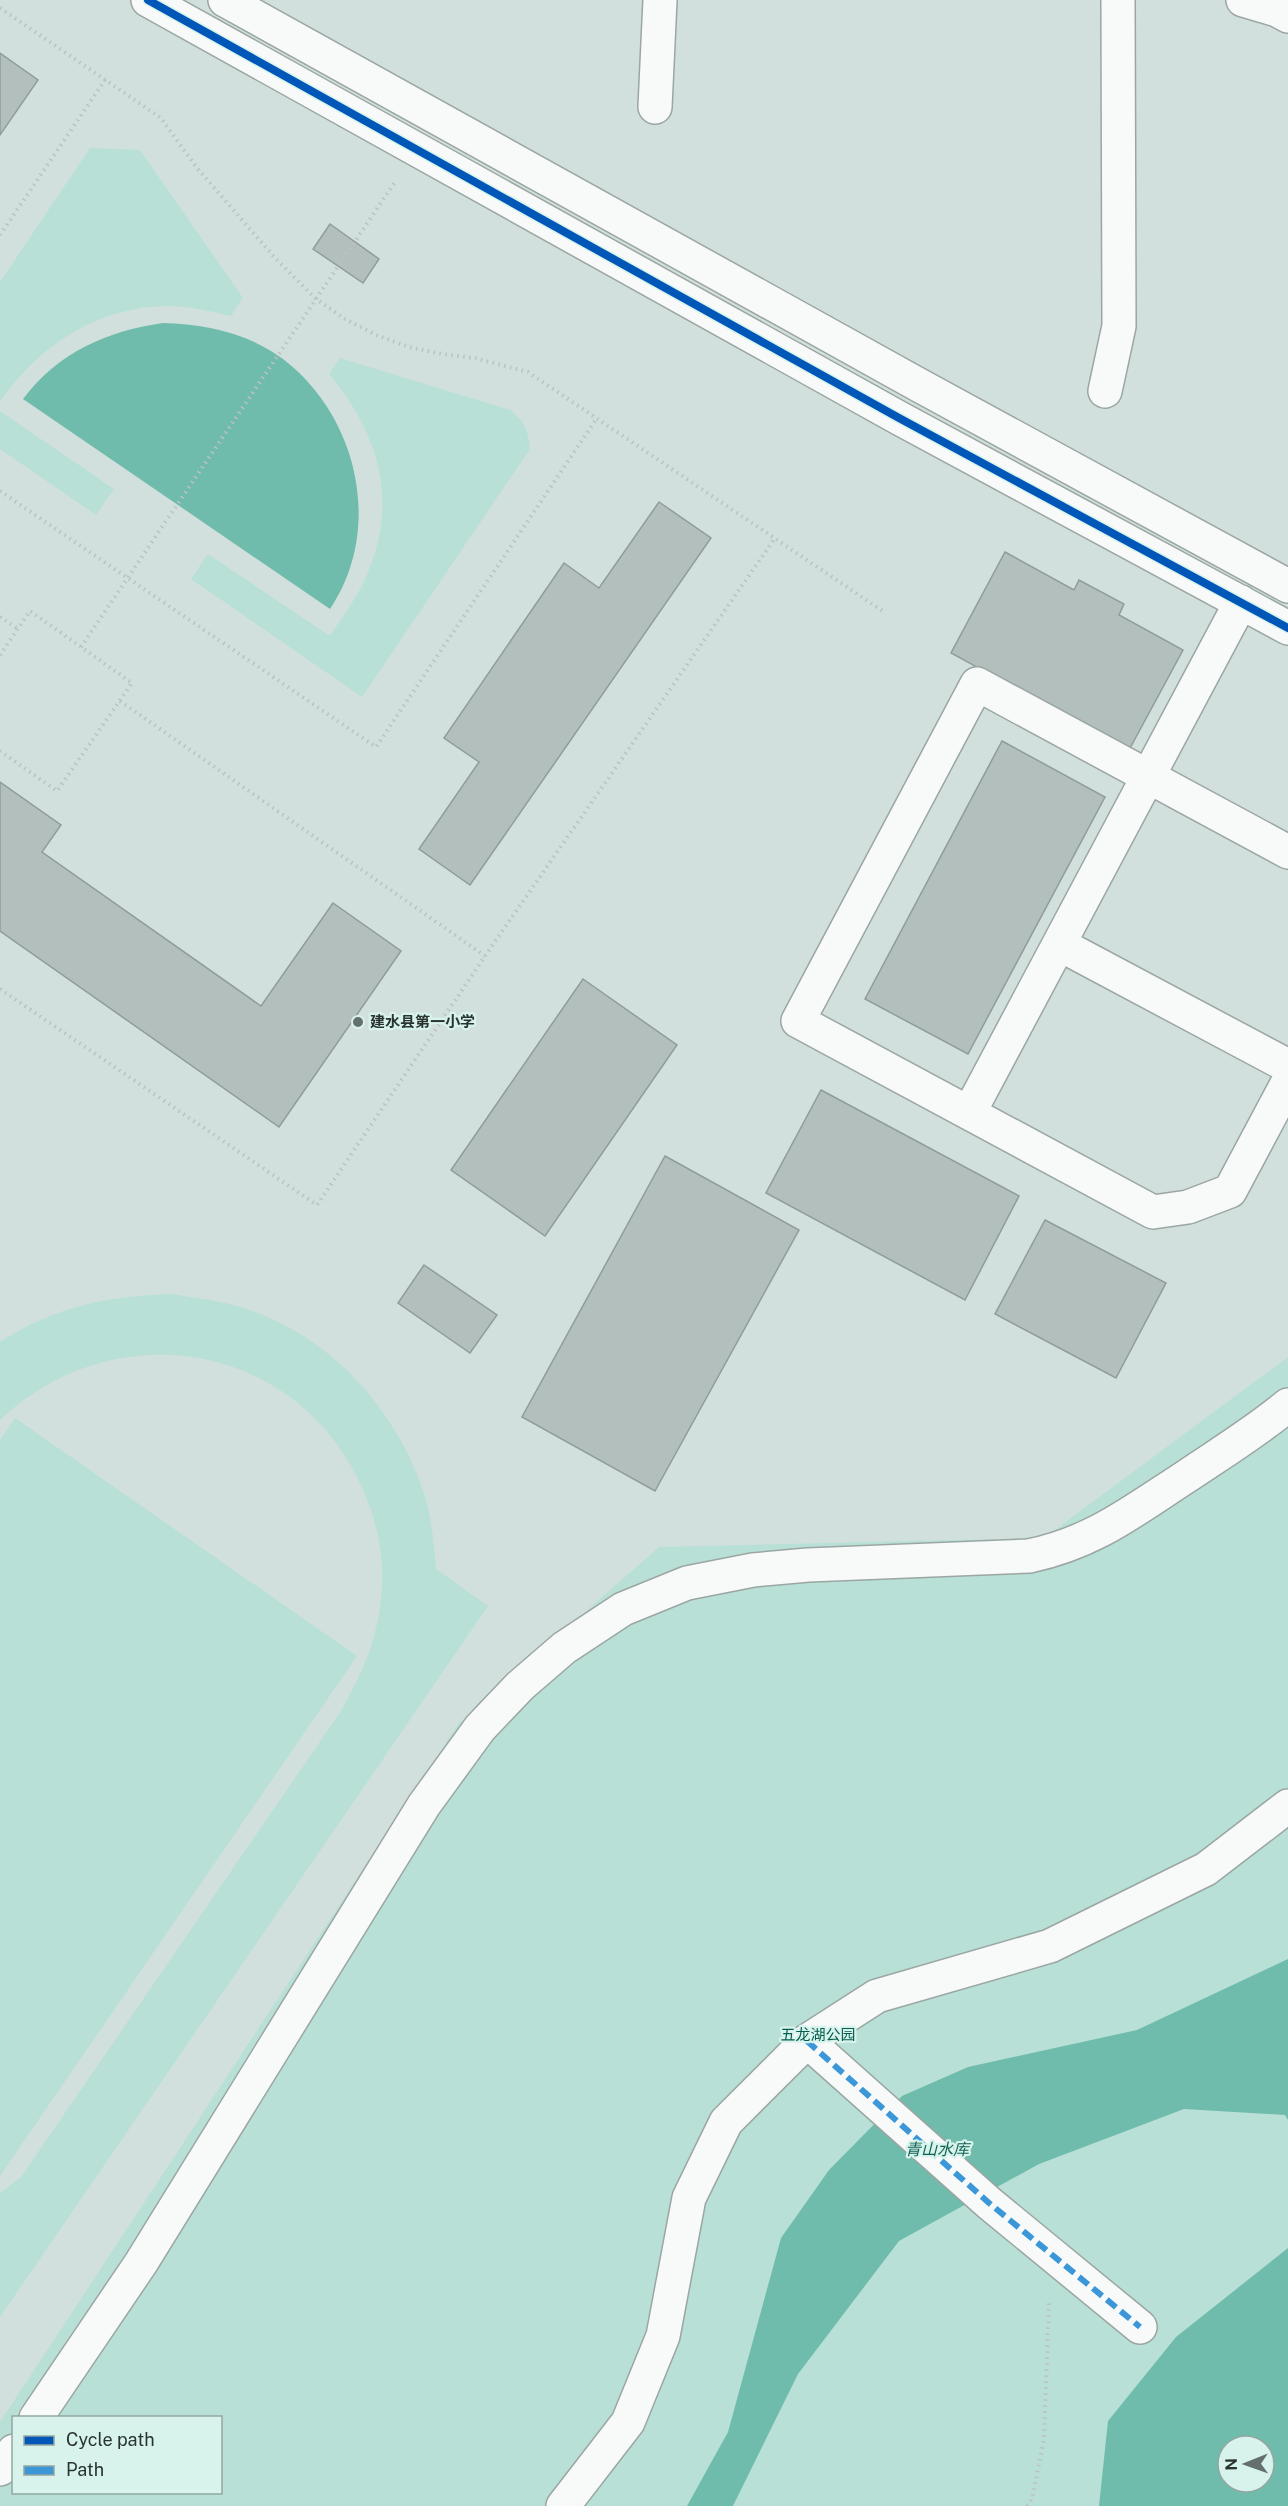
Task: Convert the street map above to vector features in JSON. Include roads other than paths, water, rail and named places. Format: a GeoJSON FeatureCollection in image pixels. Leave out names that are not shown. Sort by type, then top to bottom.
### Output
{"type":"FeatureCollection","features":[{"type":"Feature","properties":{"kind":"street"},"geometry":{"type":"LineString","coordinates":[[148,0],[899,418],[1288,628]]}},
{"type":"Feature","properties":{"kind":"street"},"geometry":{"type":"LineString","coordinates":[[225,0],[917,384],[1288,586]]}},
{"type":"Feature","properties":{"kind":"street"},"geometry":{"type":"LineString","coordinates":[[656,107],[660,0]]}},
{"type":"Feature","properties":{"kind":"street"},"geometry":{"type":"LineString","coordinates":[[1105,391],[1119,326],[1118,0]]}},
{"type":"Feature","properties":{"kind":"street"},"geometry":{"type":"LineString","coordinates":[[1244,0],[1277,9],[1288,16]]}},
{"type":"Feature","properties":{"kind":"street"},"geometry":{"type":"LineString","coordinates":[[969,1113],[1241,602]]}},
{"type":"Feature","properties":{"kind":"street"},"geometry":{"type":"LineString","coordinates":[[1288,852],[976,684],[798,1020],[1153,1212],[1171,1211],[1210,1200],[1230,1191],[1288,1082]]}},
{"type":"Feature","properties":{"kind":"street"},"geometry":{"type":"LineString","coordinates":[[1059,944],[1288,1066]]}},
{"type":"Feature","properties":{"kind":"street"},"geometry":{"type":"LineString","coordinates":[[37,2416],[141,2263],[424,1805],[480,1728],[520,1686],[564,1648],[623,1609],[687,1583],[753,1570],[808,1565],[1029,1556],[1056,1550],[1103,1531],[1226,1450],[1288,1405]]}},
{"type":"Feature","properties":{"kind":"street"},"geometry":{"type":"LineString","coordinates":[[563,2506],[628,2422],[663,2336],[688,2199],[726,2122],[807,2041],[877,1996],[1050,1946],[1206,1869],[1288,1806]]}},
{"type":"Feature","properties":{"kind":"street"},"geometry":{"type":"LineString","coordinates":[[807,2041],[989,2203],[1140,2327]]}},
{"type":"Feature","properties":{"kind":"street"},"geometry":{"type":"LineString","coordinates":[[0,2469],[12,2454]]}},
{"type":"Feature","properties":{"kind":"water"},"geometry":{"type":"Polygon","coordinates":[[[163,323],[195,325],[226,332],[241,336],[270,350],[309,383],[330,411],[345,442],[355,475],[359,510],[356,544],[347,578],[330,609],[23,399],[52,369],[85,347],[122,332],[163,323]]]}},
{"type":"Feature","properties":{"kind":"water","name":"青山水库"},"geometry":{"type":"Polygon","coordinates":[[[1288,1959],[1288,2120],[1285,2115],[1184,2109],[1039,2164],[899,2241],[798,2374],[733,2506],[687,2506],[728,2432],[781,2238],[829,2170],[902,2096],[968,2067],[1137,2030],[1288,1959]]]}},
{"type":"Feature","properties":{"kind":"water"},"geometry":{"type":"Polygon","coordinates":[[[1288,2248],[1288,2506],[1099,2506],[1108,2421],[1176,2337],[1288,2248]]]}},
{"type":"Feature","properties":{"kind":"place","name":"建水县第一小学"},"geometry":{"type":"Point","coordinates":[358,1022]}},
{"type":"Feature","properties":{"kind":"park label","name":"五龙湖公园"},"geometry":{"type":"Point","coordinates":[818,2035]}}]}
